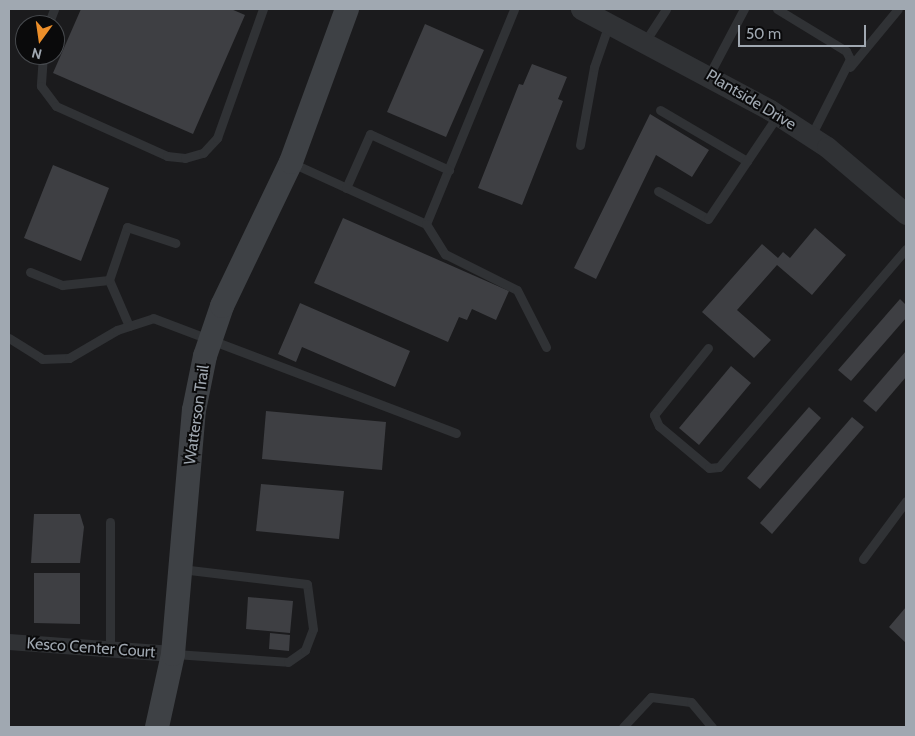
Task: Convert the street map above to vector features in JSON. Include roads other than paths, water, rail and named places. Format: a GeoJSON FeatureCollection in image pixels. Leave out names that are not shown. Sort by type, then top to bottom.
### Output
{"type":"FeatureCollection","features":[{"type":"Feature","properties":{"kind":"main road","name":"Watterson Trail"},"geometry":{"type":"LineString","coordinates":[[157,727],[173,654],[194,410],[211,337],[222,306],[291,162],[347,9]]}},
{"type":"Feature","properties":{"kind":"street","name":"Plantside Drive"},"geometry":{"type":"LineString","coordinates":[[581,9],[646,40],[778,114],[811,137],[906,214]]}},
{"type":"Feature","properties":{"kind":"street","name":"Kesco Center Court"},"geometry":{"type":"LineString","coordinates":[[9,642],[173,654]]}},
{"type":"Feature","properties":{"kind":"lane"},"geometry":{"type":"LineString","coordinates":[[42,65],[41,86],[56,106],[167,156],[185,158],[203,153],[217,138],[263,9]]}},
{"type":"Feature","properties":{"kind":"lane"},"geometry":{"type":"LineString","coordinates":[[426,224],[514,9]]}},
{"type":"Feature","properties":{"kind":"lane"},"geometry":{"type":"LineString","coordinates":[[646,40],[666,9]]}},
{"type":"Feature","properties":{"kind":"lane"},"geometry":{"type":"LineString","coordinates":[[709,75],[744,9]]}},
{"type":"Feature","properties":{"kind":"lane"},"geometry":{"type":"LineString","coordinates":[[777,9],[846,51],[850,67]]}},
{"type":"Feature","properties":{"kind":"lane"},"geometry":{"type":"LineString","coordinates":[[811,137],[850,67],[898,9]]}},
{"type":"Feature","properties":{"kind":"lane"},"geometry":{"type":"LineString","coordinates":[[580,144],[594,67],[610,22]]}},
{"type":"Feature","properties":{"kind":"lane"},"geometry":{"type":"LineString","coordinates":[[660,110],[747,161]]}},
{"type":"Feature","properties":{"kind":"lane"},"geometry":{"type":"LineString","coordinates":[[658,191],[708,218],[778,114]]}},
{"type":"Feature","properties":{"kind":"lane"},"geometry":{"type":"LineString","coordinates":[[346,188],[370,134],[449,170]]}},
{"type":"Feature","properties":{"kind":"lane"},"geometry":{"type":"LineString","coordinates":[[291,162],[426,224],[445,254],[517,290],[546,347]]}},
{"type":"Feature","properties":{"kind":"lane"},"geometry":{"type":"LineString","coordinates":[[129,326],[108,280],[127,227],[176,243]]}},
{"type":"Feature","properties":{"kind":"lane"},"geometry":{"type":"LineString","coordinates":[[708,348],[654,415],[659,426],[709,468],[719,467],[906,249]]}},
{"type":"Feature","properties":{"kind":"lane"},"geometry":{"type":"LineString","coordinates":[[30,272],[62,284],[108,280]]}},
{"type":"Feature","properties":{"kind":"lane"},"geometry":{"type":"LineString","coordinates":[[9,338],[42,359],[68,358],[129,326],[153,318],[211,337],[271,365],[456,433]]}},
{"type":"Feature","properties":{"kind":"lane"},"geometry":{"type":"LineString","coordinates":[[863,560],[906,501]]}},
{"type":"Feature","properties":{"kind":"lane"},"geometry":{"type":"LineString","coordinates":[[110,522],[110,649]]}},
{"type":"Feature","properties":{"kind":"lane"},"geometry":{"type":"LineString","coordinates":[[173,654],[288,662],[305,650],[313,629],[307,584],[181,569]]}},
{"type":"Feature","properties":{"kind":"lane"},"geometry":{"type":"LineString","coordinates":[[623,727],[651,697],[691,702],[712,727]]}}]}
